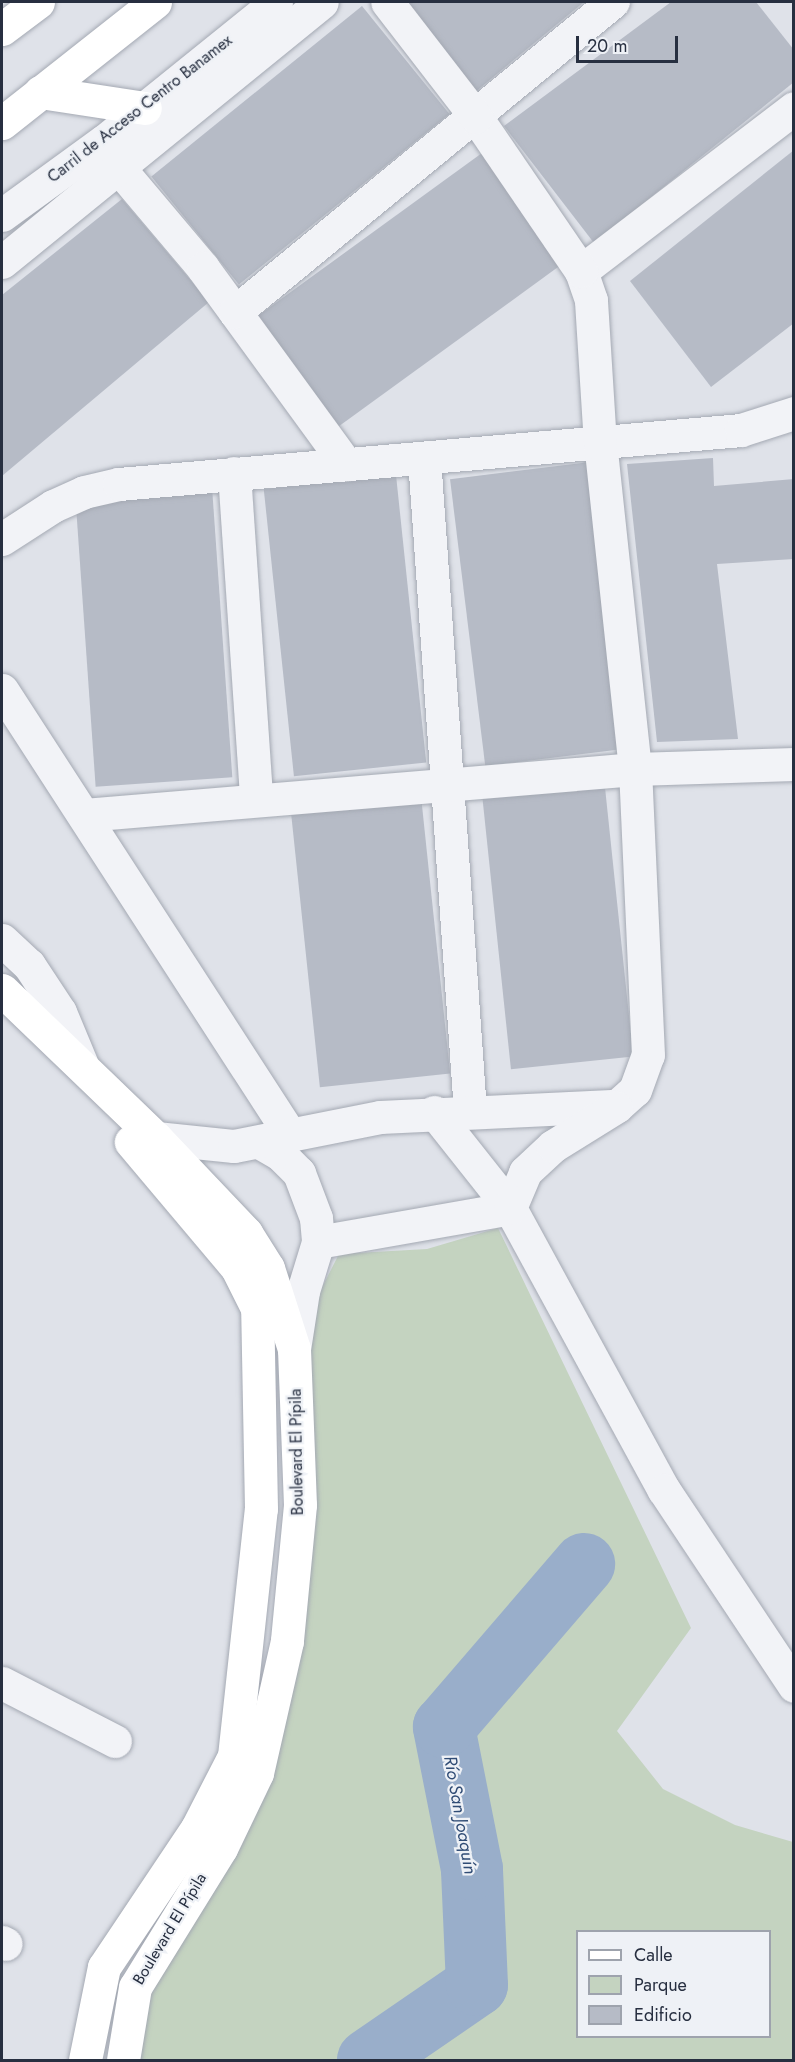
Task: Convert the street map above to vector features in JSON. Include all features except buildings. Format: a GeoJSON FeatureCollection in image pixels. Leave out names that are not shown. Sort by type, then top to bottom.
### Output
{"type":"FeatureCollection","features":[{"type":"Feature","properties":{"kind":"street"},"geometry":{"type":"LineString","coordinates":[[2,29],[38,2]]}},
{"type":"Feature","properties":{"kind":"street"},"geometry":{"type":"LineString","coordinates":[[2,123],[154,2]]}},
{"type":"Feature","properties":{"kind":"street","name":"Carril de Acceso Centro Banamex"},"geometry":{"type":"LineString","coordinates":[[2,215],[145,108],[276,2]]}},
{"type":"Feature","properties":{"kind":"street"},"geometry":{"type":"LineString","coordinates":[[2,262],[322,2]]}},
{"type":"Feature","properties":{"kind":"street"},"geometry":{"type":"LineString","coordinates":[[387,2],[476,117],[580,271],[597,333],[600,444],[635,769],[648,1055],[635,1090],[617,1106],[553,1146],[525,1172],[510,1208]]}},
{"type":"Feature","properties":{"kind":"street"},"geometry":{"type":"LineString","coordinates":[[235,312],[476,117],[613,2]]}},
{"type":"Feature","properties":{"kind":"street"},"geometry":{"type":"LineString","coordinates":[[40,92],[145,108]]}},
{"type":"Feature","properties":{"kind":"street"},"geometry":{"type":"LineString","coordinates":[[580,271],[794,108]]}},
{"type":"Feature","properties":{"kind":"street"},"geometry":{"type":"LineString","coordinates":[[118,167],[235,312],[346,464]]}},
{"type":"Feature","properties":{"kind":"street"},"geometry":{"type":"LineString","coordinates":[[2,539],[84,492],[119,484],[741,430],[794,413]]}},
{"type":"Feature","properties":{"kind":"street"},"geometry":{"type":"LineString","coordinates":[[423,458],[470,1111]]}},
{"type":"Feature","properties":{"kind":"street"},"geometry":{"type":"LineString","coordinates":[[234,473],[256,799]]}},
{"type":"Feature","properties":{"kind":"street"},"geometry":{"type":"LineString","coordinates":[[2,690],[84,815],[274,1137],[311,1193],[318,1242],[303,1291],[294,1349]]}},
{"type":"Feature","properties":{"kind":"street"},"geometry":{"type":"LineString","coordinates":[[84,815],[635,769],[794,764]]}},
{"type":"Feature","properties":{"kind":"street"},"geometry":{"type":"LineString","coordinates":[[2,940],[28,964],[60,1012],[82,1065]]}},
{"type":"Feature","properties":{"kind":"street","name":"Boulevard El Pípila"},"geometry":{"type":"LineString","coordinates":[[2,990],[82,1065],[149,1146],[237,1268],[257,1308],[261,1509],[234,1756],[197,1828],[104,1967],[85,2061]]}},
{"type":"Feature","properties":{"kind":"street","name":"Boulevard El Pípila"},"geometry":{"type":"LineString","coordinates":[[2,1016],[246,1233],[268,1268],[294,1349],[300,1504],[287,1641],[257,1773],[221,1848],[135,1987],[123,2061]]}},
{"type":"Feature","properties":{"kind":"street"},"geometry":{"type":"LineString","coordinates":[[149,1146],[234,1146],[274,1137],[434,1112],[617,1106]]}},
{"type":"Feature","properties":{"kind":"street"},"geometry":{"type":"LineString","coordinates":[[434,1112],[510,1208],[664,1490],[794,1686]]}},
{"type":"Feature","properties":{"kind":"street"},"geometry":{"type":"LineString","coordinates":[[318,1242],[510,1208]]}},
{"type":"Feature","properties":{"kind":"street"},"geometry":{"type":"LineString","coordinates":[[2,1683],[116,1741]]}},
{"type":"Feature","properties":{"kind":"green space"},"geometry":{"type":"Polygon","coordinates":[[[498,1228],[691,1628],[617,1731],[663,1789],[735,1825],[793,1842],[793,2060],[135,2060],[152,1973],[256,1800],[311,1309],[339,1254],[427,1249],[498,1228]]]}},
{"type":"Feature","properties":{"kind":"waterway","name":"Río San Joaquín"},"geometry":{"type":"LineString","coordinates":[[368,2060],[477,1985],[472,1869],[444,1727],[584,1564]]}}]}
